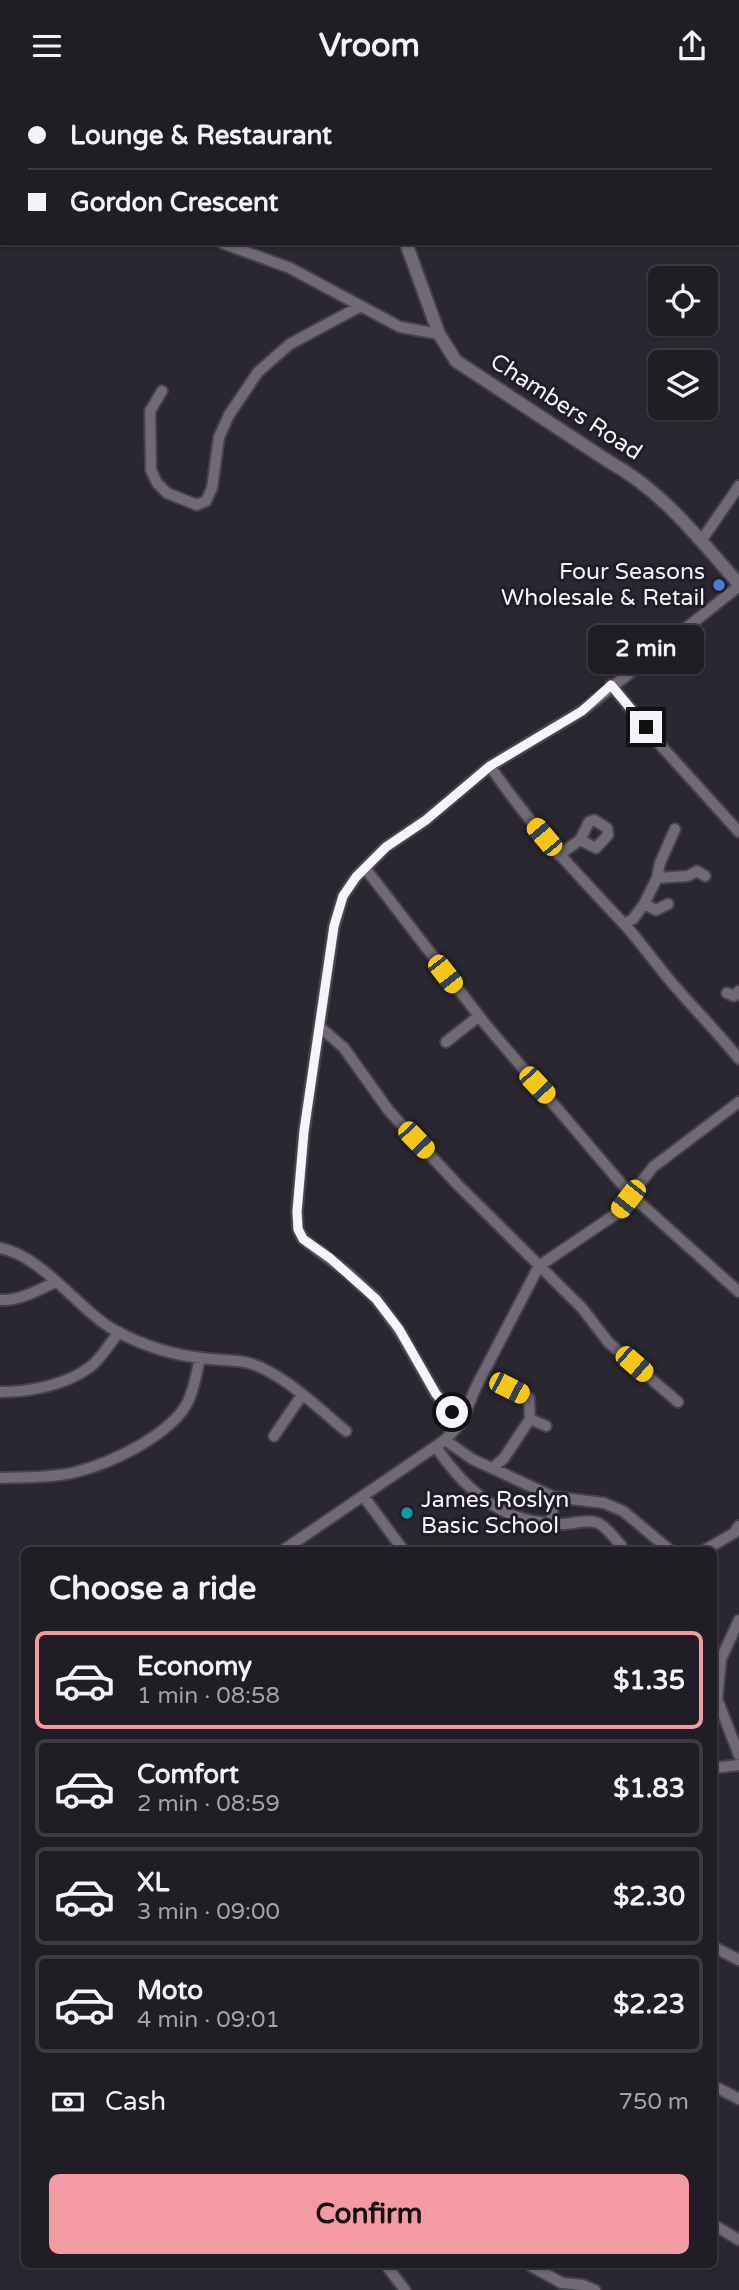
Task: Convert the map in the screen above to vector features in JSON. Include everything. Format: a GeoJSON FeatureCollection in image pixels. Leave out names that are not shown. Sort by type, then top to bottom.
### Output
{"type":"FeatureCollection","features":[{"type":"Feature","properties":{"kind":"street"},"geometry":{"type":"LineString","coordinates":[[227,245],[290,268],[400,327],[439,334]]}},
{"type":"Feature","properties":{"kind":"street","name":"Chambers Road"},"geometry":{"type":"LineString","coordinates":[[407,245],[439,334],[456,361],[634,476],[670,505],[739,585]]}},
{"type":"Feature","properties":{"kind":"street"},"geometry":{"type":"LineString","coordinates":[[162,391],[150,411],[151,470],[157,483],[167,493],[197,505],[206,501],[212,488],[219,437],[229,415],[258,372],[290,344],[359,307]]}},
{"type":"Feature","properties":{"kind":"street"},"geometry":{"type":"LineString","coordinates":[[701,541],[739,486]]}},
{"type":"Feature","properties":{"kind":"street"},"geometry":{"type":"LineString","coordinates":[[461,1423],[436,1394],[399,1329],[376,1299],[339,1265],[303,1239],[298,1229],[304,1131],[334,926],[343,896],[386,847],[426,820],[490,766],[582,711],[611,685],[739,585]]}},
{"type":"Feature","properties":{"kind":"street"},"geometry":{"type":"LineString","coordinates":[[611,685],[663,748],[739,832]]}},
{"type":"Feature","properties":{"kind":"street"},"geometry":{"type":"LineString","coordinates":[[490,766],[513,801],[739,1059]]}},
{"type":"Feature","properties":{"kind":"street"},"geometry":{"type":"LineString","coordinates":[[624,925],[633,919],[644,904],[675,829]]}},
{"type":"Feature","properties":{"kind":"street"},"geometry":{"type":"LineString","coordinates":[[559,855],[580,840]]}},
{"type":"Feature","properties":{"kind":"street"},"geometry":{"type":"LineString","coordinates":[[365,868],[479,1016],[631,1195],[739,1292]]}},
{"type":"Feature","properties":{"kind":"street"},"geometry":{"type":"LineString","coordinates":[[657,878],[688,876],[697,871],[705,876]]}},
{"type":"Feature","properties":{"kind":"street"},"geometry":{"type":"LineString","coordinates":[[644,904],[656,910],[668,904]]}},
{"type":"Feature","properties":{"kind":"street"},"geometry":{"type":"LineString","coordinates":[[727,993],[734,996],[739,991]]}},
{"type":"Feature","properties":{"kind":"street"},"geometry":{"type":"LineString","coordinates":[[446,1042],[479,1016]]}},
{"type":"Feature","properties":{"kind":"street"},"geometry":{"type":"LineString","coordinates":[[320,1027],[344,1048],[389,1111],[407,1131],[582,1308],[609,1343],[678,1402]]}},
{"type":"Feature","properties":{"kind":"street"},"geometry":{"type":"LineString","coordinates":[[288,1547],[440,1443],[461,1423],[476,1387],[539,1266],[616,1214],[653,1167],[739,1102]]}},
{"type":"Feature","properties":{"kind":"street"},"geometry":{"type":"LineString","coordinates":[[0,1248],[18,1254],[97,1319],[119,1332],[170,1353],[246,1363],[269,1371],[346,1431]]}},
{"type":"Feature","properties":{"kind":"street"},"geometry":{"type":"LineString","coordinates":[[0,1300],[6,1301],[55,1282]]}},
{"type":"Feature","properties":{"kind":"street"},"geometry":{"type":"LineString","coordinates":[[0,1392],[16,1392],[56,1384],[91,1366],[119,1332]]}},
{"type":"Feature","properties":{"kind":"street"},"geometry":{"type":"LineString","coordinates":[[0,1478],[75,1473],[127,1452],[163,1430],[184,1409],[200,1358]]}},
{"type":"Feature","properties":{"kind":"street"},"geometry":{"type":"LineString","coordinates":[[494,1467],[530,1419],[529,1398],[509,1388]]}},
{"type":"Feature","properties":{"kind":"street"},"geometry":{"type":"LineString","coordinates":[[274,1436],[302,1395]]}},
{"type":"Feature","properties":{"kind":"street"},"geometry":{"type":"LineString","coordinates":[[530,1419],[546,1426]]}},
{"type":"Feature","properties":{"kind":"street"},"geometry":{"type":"LineString","coordinates":[[440,1443],[554,1497],[604,1503],[623,1511],[666,1547]]}},
{"type":"Feature","properties":{"kind":"street"},"geometry":{"type":"LineString","coordinates":[[440,1443],[453,1473],[496,1507],[514,1516],[551,1523],[594,1521],[606,1528],[621,1545]]}},
{"type":"Feature","properties":{"kind":"street"},"geometry":{"type":"LineString","coordinates":[[364,1497],[401,1547]]}},
{"type":"Feature","properties":{"kind":"street"},"geometry":{"type":"LineString","coordinates":[[551,1523],[554,1497]]}},
{"type":"Feature","properties":{"kind":"street"},"geometry":{"type":"LineString","coordinates":[[709,1547],[734,1533],[739,1526]]}},
{"type":"Feature","properties":{"kind":"street"},"geometry":{"type":"LineString","coordinates":[[739,1620],[721,1659],[718,1699],[739,1755]]}},
{"type":"Feature","properties":{"kind":"street"},"geometry":{"type":"LineString","coordinates":[[717,1768],[739,1765]]}},
{"type":"Feature","properties":{"kind":"street"},"geometry":{"type":"LineString","coordinates":[[717,1949],[739,1960]]}},
{"type":"Feature","properties":{"kind":"street"},"geometry":{"type":"LineString","coordinates":[[717,2088],[739,2099]]}},
{"type":"Feature","properties":{"kind":"street"},"geometry":{"type":"LineString","coordinates":[[717,2227],[739,2240]]}},
{"type":"Feature","properties":{"kind":"street"},"geometry":{"type":"LineString","coordinates":[[388,2268],[405,2290]]}},
{"type":"Feature","properties":{"kind":"street"},"geometry":{"type":"LineString","coordinates":[[535,2268],[562,2283],[583,2284],[595,2290]]}},
{"type":"Feature","properties":{"kind":"place","name":"Four Seasons Wholesale & Retail"},"geometry":{"type":"Point","coordinates":[719,585]}},
{"type":"Feature","properties":{"kind":"place","name":"James Roslyn Basic School"},"geometry":{"type":"Point","coordinates":[407,1513]}},
{"type":"Feature","properties":{"kind":"route"},"geometry":{"type":"LineString","coordinates":[[452,1412],[436,1394],[399,1329],[376,1299],[330,1258],[303,1239],[298,1229],[304,1131],[334,926],[343,896],[356,877],[386,847],[426,820],[490,766],[582,711],[611,685],[646,727]]}}]}
